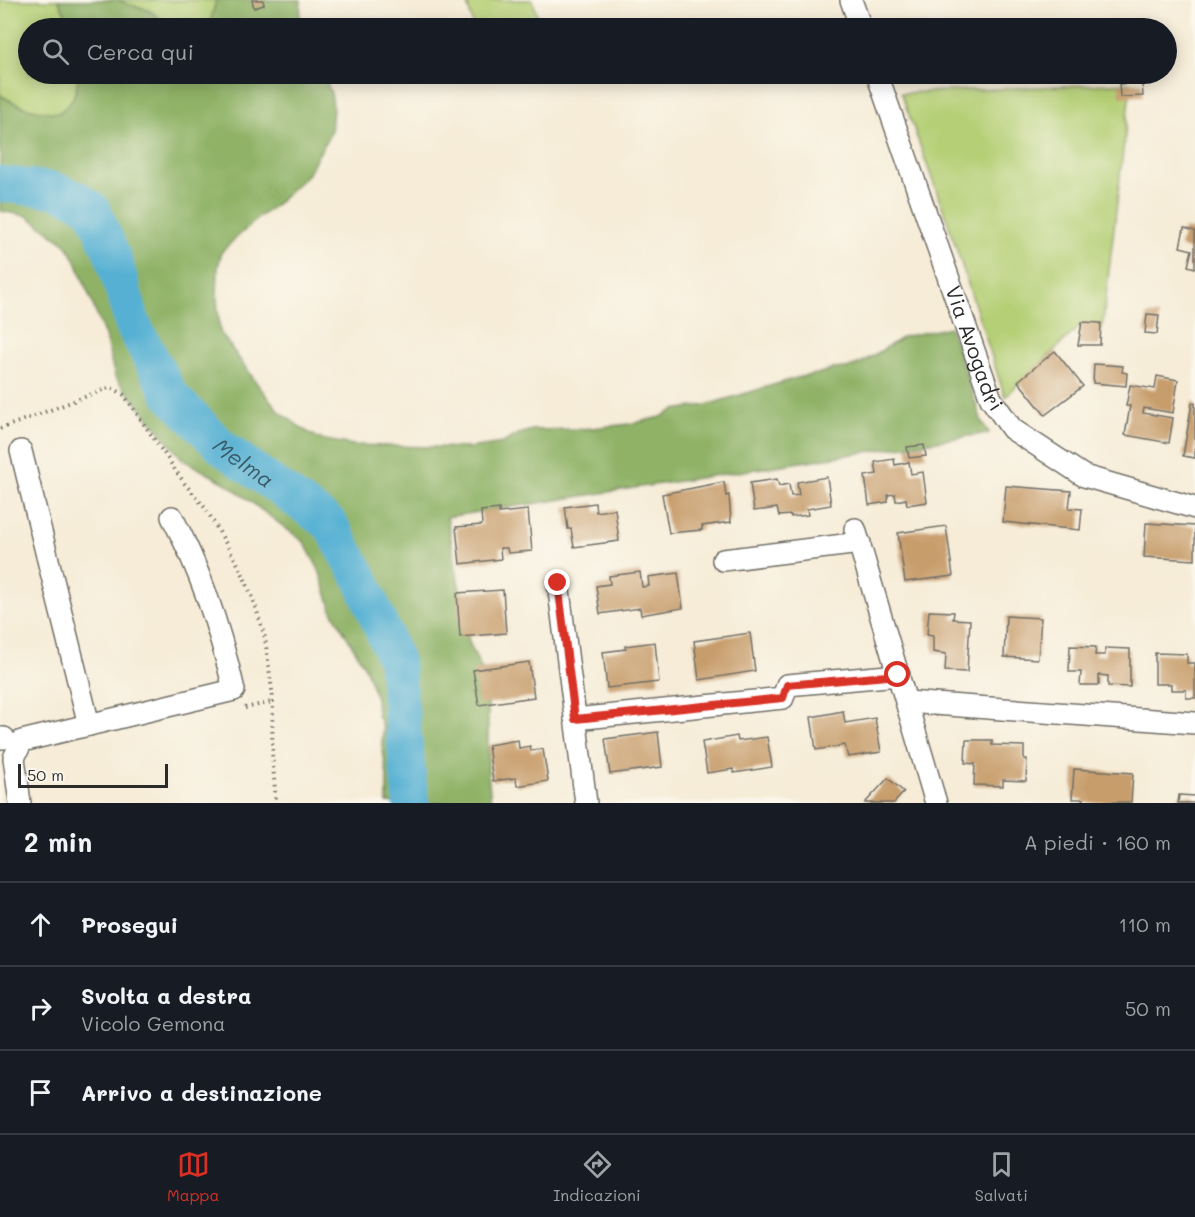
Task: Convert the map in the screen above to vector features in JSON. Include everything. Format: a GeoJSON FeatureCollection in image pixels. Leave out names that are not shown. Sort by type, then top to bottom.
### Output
{"type":"FeatureCollection","features":[{"type":"Feature","properties":{"kind":"street"},"geometry":{"type":"LineString","coordinates":[[851,0],[857,18]]}},
{"type":"Feature","properties":{"kind":"street","name":"Via Avogadri"},"geometry":{"type":"LineString","coordinates":[[881,84],[987,388],[996,407],[1012,429],[1084,476],[1195,508]]}},
{"type":"Feature","properties":{"kind":"street"},"geometry":{"type":"LineString","coordinates":[[21,451],[89,725]]}},
{"type":"Feature","properties":{"kind":"street"},"geometry":{"type":"LineString","coordinates":[[20,803],[9,739],[89,725],[234,690],[221,633],[190,550],[172,517]]}},
{"type":"Feature","properties":{"kind":"street"},"geometry":{"type":"LineString","coordinates":[[723,560],[858,536],[936,803]]}},
{"type":"Feature","properties":{"kind":"street"},"geometry":{"type":"LineString","coordinates":[[558,583],[586,803]]}},
{"type":"Feature","properties":{"kind":"street"},"geometry":{"type":"LineString","coordinates":[[575,719],[783,698],[787,685],[898,675]]}},
{"type":"Feature","properties":{"kind":"street"},"geometry":{"type":"LineString","coordinates":[[906,702],[1195,723]]}},
{"type":"Feature","properties":{"kind":"green space"},"geometry":{"type":"Polygon","coordinates":[[[0,0],[58,0],[68,18],[18,18],[18,84],[77,84],[74,97],[59,113],[28,108],[0,95],[0,0]]]}},
{"type":"Feature","properties":{"kind":"green space"},"geometry":{"type":"Polygon","coordinates":[[[58,0],[119,0],[150,11],[159,18],[68,18],[58,0]]]}},
{"type":"Feature","properties":{"kind":"green space"},"geometry":{"type":"Polygon","coordinates":[[[119,0],[216,0],[212,18],[159,18],[150,11],[119,0]]]}},
{"type":"Feature","properties":{"kind":"green space"},"geometry":{"type":"Polygon","coordinates":[[[216,0],[301,0],[300,18],[212,18],[216,0]]]}},
{"type":"Feature","properties":{"kind":"green space"},"geometry":{"type":"Polygon","coordinates":[[[466,0],[532,0],[538,18],[471,18],[466,0]]]}},
{"type":"Feature","properties":{"kind":"green space"},"geometry":{"type":"Polygon","coordinates":[[[77,84],[327,84],[333,107],[331,132],[307,175],[222,251],[218,267],[217,299],[220,332],[258,385],[279,411],[320,439],[353,445],[469,448],[503,443],[516,435],[532,430],[582,429],[630,424],[661,417],[674,410],[706,405],[800,377],[832,369],[848,368],[863,362],[903,337],[950,327],[982,422],[989,433],[447,517],[469,642],[488,683],[488,771],[491,803],[387,803],[387,776],[382,744],[383,728],[377,714],[376,698],[366,669],[333,613],[319,570],[304,542],[227,484],[183,460],[115,377],[105,336],[75,259],[66,244],[27,216],[0,211],[0,95],[28,108],[59,113],[68,105],[77,84]]]}},
{"type":"Feature","properties":{"kind":"green space"},"geometry":{"type":"Polygon","coordinates":[[[1131,84],[1102,330],[1082,324],[1005,397],[947,220],[901,93],[1131,84]]]}},
{"type":"Feature","properties":{"kind":"building"},"geometry":{"type":"Polygon","coordinates":[[[252,0],[263,0],[264,5],[254,8],[252,0]]]}},
{"type":"Feature","properties":{"kind":"building"},"geometry":{"type":"Polygon","coordinates":[[[1119,84],[1142,84],[1143,96],[1120,97],[1119,84]]]}},
{"type":"Feature","properties":{"kind":"building"},"geometry":{"type":"Polygon","coordinates":[[[1184,228],[1195,231],[1195,268],[1188,266],[1192,250],[1180,247],[1184,228]]]}},
{"type":"Feature","properties":{"kind":"building"},"geometry":{"type":"Polygon","coordinates":[[[1147,314],[1159,315],[1157,334],[1145,333],[1147,314]]]}},
{"type":"Feature","properties":{"kind":"building"},"geometry":{"type":"Polygon","coordinates":[[[1082,322],[1101,323],[1100,345],[1078,345],[1082,322]]]}},
{"type":"Feature","properties":{"kind":"building"},"geometry":{"type":"Polygon","coordinates":[[[1055,351],[1083,386],[1045,415],[1018,381],[1055,351]]]}},
{"type":"Feature","properties":{"kind":"building"},"geometry":{"type":"Polygon","coordinates":[[[1094,364],[1123,366],[1122,372],[1127,373],[1126,386],[1093,383],[1094,364]]]}},
{"type":"Feature","properties":{"kind":"building"},"geometry":{"type":"Polygon","coordinates":[[[1157,376],[1178,380],[1173,413],[1144,408],[1143,413],[1173,418],[1169,443],[1125,435],[1130,406],[1126,406],[1130,385],[1155,389],[1157,376]]]}},
{"type":"Feature","properties":{"kind":"building"},"geometry":{"type":"Polygon","coordinates":[[[1192,403],[1195,403],[1195,458],[1183,456],[1192,403]]]}},
{"type":"Feature","properties":{"kind":"building"},"geometry":{"type":"Polygon","coordinates":[[[924,445],[926,456],[909,458],[907,447],[924,445]]]}},
{"type":"Feature","properties":{"kind":"building"},"geometry":{"type":"Polygon","coordinates":[[[894,459],[895,465],[909,462],[911,474],[923,472],[927,502],[907,505],[906,499],[896,501],[895,494],[888,495],[888,502],[869,505],[865,476],[877,474],[875,462],[894,459]]]}},
{"type":"Feature","properties":{"kind":"building"},"geometry":{"type":"Polygon","coordinates":[[[827,477],[831,505],[807,509],[808,515],[791,517],[791,515],[779,516],[777,508],[754,511],[750,483],[777,479],[779,486],[789,484],[791,496],[799,495],[797,482],[827,477]]]}},
{"type":"Feature","properties":{"kind":"building"},"geometry":{"type":"Polygon","coordinates":[[[724,482],[726,496],[729,495],[731,522],[702,526],[702,530],[669,533],[662,494],[724,482]]]}},
{"type":"Feature","properties":{"kind":"building"},"geometry":{"type":"Polygon","coordinates":[[[1006,486],[1071,491],[1069,508],[1082,509],[1080,530],[1003,522],[1006,486]]]}},
{"type":"Feature","properties":{"kind":"building"},"geometry":{"type":"Polygon","coordinates":[[[595,503],[596,512],[615,509],[619,541],[574,547],[571,529],[568,529],[565,507],[595,503]]]}},
{"type":"Feature","properties":{"kind":"building"},"geometry":{"type":"Polygon","coordinates":[[[499,509],[499,513],[528,510],[532,551],[508,553],[507,548],[500,548],[501,559],[460,564],[456,527],[482,525],[481,511],[499,509]]]}},
{"type":"Feature","properties":{"kind":"building"},"geometry":{"type":"Polygon","coordinates":[[[1146,523],[1195,526],[1195,560],[1144,557],[1146,523]]]}},
{"type":"Feature","properties":{"kind":"building"},"geometry":{"type":"Polygon","coordinates":[[[946,526],[953,576],[905,582],[898,533],[946,526]]]}},
{"type":"Feature","properties":{"kind":"building"},"geometry":{"type":"Polygon","coordinates":[[[640,572],[642,587],[649,586],[648,577],[678,573],[683,608],[641,615],[640,608],[600,614],[596,586],[610,584],[609,576],[640,572]]]}},
{"type":"Feature","properties":{"kind":"building"},"geometry":{"type":"Polygon","coordinates":[[[503,590],[506,633],[460,637],[457,593],[503,590]]]}},
{"type":"Feature","properties":{"kind":"building"},"geometry":{"type":"Polygon","coordinates":[[[929,611],[954,612],[953,619],[970,620],[967,672],[945,671],[946,654],[933,652],[933,636],[927,635],[929,611]]]}},
{"type":"Feature","properties":{"kind":"building"},"geometry":{"type":"Polygon","coordinates":[[[1006,616],[1041,618],[1038,659],[1004,657],[1006,616]]]}},
{"type":"Feature","properties":{"kind":"building"},"geometry":{"type":"Polygon","coordinates":[[[750,633],[755,671],[699,680],[694,641],[750,633]]]}},
{"type":"Feature","properties":{"kind":"building"},"geometry":{"type":"Polygon","coordinates":[[[655,642],[659,682],[607,688],[603,652],[655,642]]]}},
{"type":"Feature","properties":{"kind":"building"},"geometry":{"type":"Polygon","coordinates":[[[1070,646],[1096,647],[1095,655],[1105,655],[1105,648],[1130,649],[1130,687],[1108,686],[1108,676],[1099,675],[1099,685],[1080,685],[1081,672],[1069,672],[1070,646]]]}},
{"type":"Feature","properties":{"kind":"building"},"geometry":{"type":"Polygon","coordinates":[[[1155,653],[1187,654],[1187,663],[1195,663],[1195,698],[1186,698],[1186,690],[1171,690],[1171,684],[1155,684],[1155,653]]]}},
{"type":"Feature","properties":{"kind":"building"},"geometry":{"type":"Polygon","coordinates":[[[529,662],[534,697],[479,705],[473,670],[529,662]]]}},
{"type":"Feature","properties":{"kind":"building"},"geometry":{"type":"Polygon","coordinates":[[[843,711],[845,723],[875,718],[881,752],[848,757],[845,745],[816,750],[811,717],[843,711]]]}},
{"type":"Feature","properties":{"kind":"building"},"geometry":{"type":"Polygon","coordinates":[[[658,732],[662,767],[610,774],[605,739],[658,732]]]}},
{"type":"Feature","properties":{"kind":"building"},"geometry":{"type":"Polygon","coordinates":[[[737,736],[738,741],[767,737],[772,767],[734,773],[733,769],[707,773],[702,742],[737,736]]]}},
{"type":"Feature","properties":{"kind":"building"},"geometry":{"type":"Polygon","coordinates":[[[518,740],[519,748],[530,746],[531,751],[543,749],[548,781],[517,786],[516,778],[493,781],[488,745],[518,740]]]}},
{"type":"Feature","properties":{"kind":"building"},"geometry":{"type":"Polygon","coordinates":[[[966,740],[992,740],[992,745],[1024,746],[1024,759],[1027,759],[1026,781],[1003,780],[1003,786],[974,785],[975,764],[965,763],[966,740]]]}},
{"type":"Feature","properties":{"kind":"building"},"geometry":{"type":"Polygon","coordinates":[[[1074,769],[1133,773],[1131,802],[1083,803],[1083,799],[1072,799],[1074,769]]]}},
{"type":"Feature","properties":{"kind":"building"},"geometry":{"type":"Polygon","coordinates":[[[888,778],[904,792],[894,803],[865,803],[888,778]]]}},
{"type":"Feature","properties":{"kind":"building"},"geometry":{"type":"Polygon","coordinates":[[[1179,795],[1195,796],[1195,803],[1178,803],[1179,795]]]}},
{"type":"Feature","properties":{"kind":"waterway","name":"Melma"},"geometry":{"type":"LineString","coordinates":[[0,184],[54,190],[77,199],[93,210],[114,259],[133,325],[171,396],[224,449],[330,524],[362,581],[396,662],[411,803]]}},
{"type":"Feature","properties":{"kind":"route"},"geometry":{"type":"LineString","coordinates":[[558,583],[575,719],[783,698],[787,685],[898,675]]}}]}
